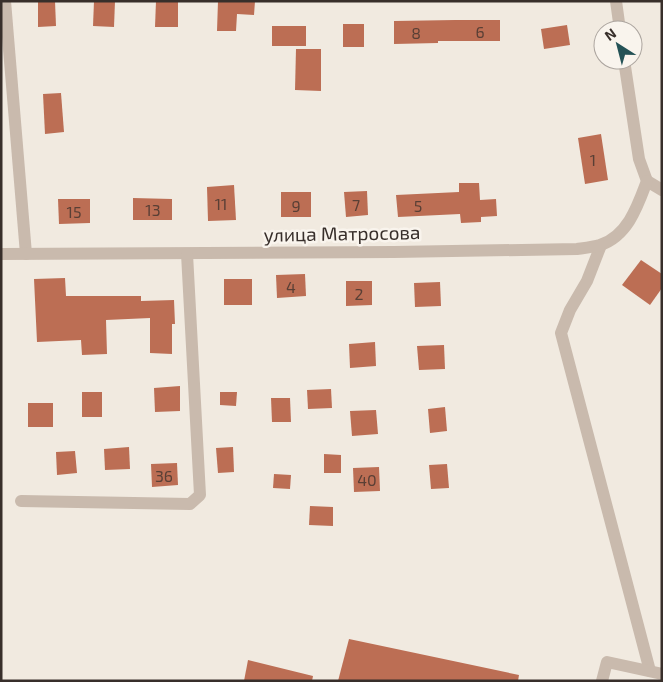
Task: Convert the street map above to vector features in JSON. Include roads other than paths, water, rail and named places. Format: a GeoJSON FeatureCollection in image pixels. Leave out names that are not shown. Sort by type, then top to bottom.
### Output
{"type":"FeatureCollection","features":[{"type":"Feature","properties":{"kind":"street"},"geometry":{"type":"LineString","coordinates":[[5,1],[26,254]]}},
{"type":"Feature","properties":{"kind":"street"},"geometry":{"type":"LineString","coordinates":[[616,1],[619,20]]}},
{"type":"Feature","properties":{"kind":"street"},"geometry":{"type":"LineString","coordinates":[[626,70],[639,159],[647,181],[662,190]]}},
{"type":"Feature","properties":{"kind":"street","name":"улица Матросова"},"geometry":{"type":"LineString","coordinates":[[1,254],[187,254],[577,249],[601,245],[617,235],[636,210],[647,181]]}},
{"type":"Feature","properties":{"kind":"street"},"geometry":{"type":"LineString","coordinates":[[601,245],[587,281],[570,310],[561,333],[656,673],[607,662],[602,681]]}},
{"type":"Feature","properties":{"kind":"street"},"geometry":{"type":"LineString","coordinates":[[21,501],[190,504],[200,494],[187,254]]}}]}
